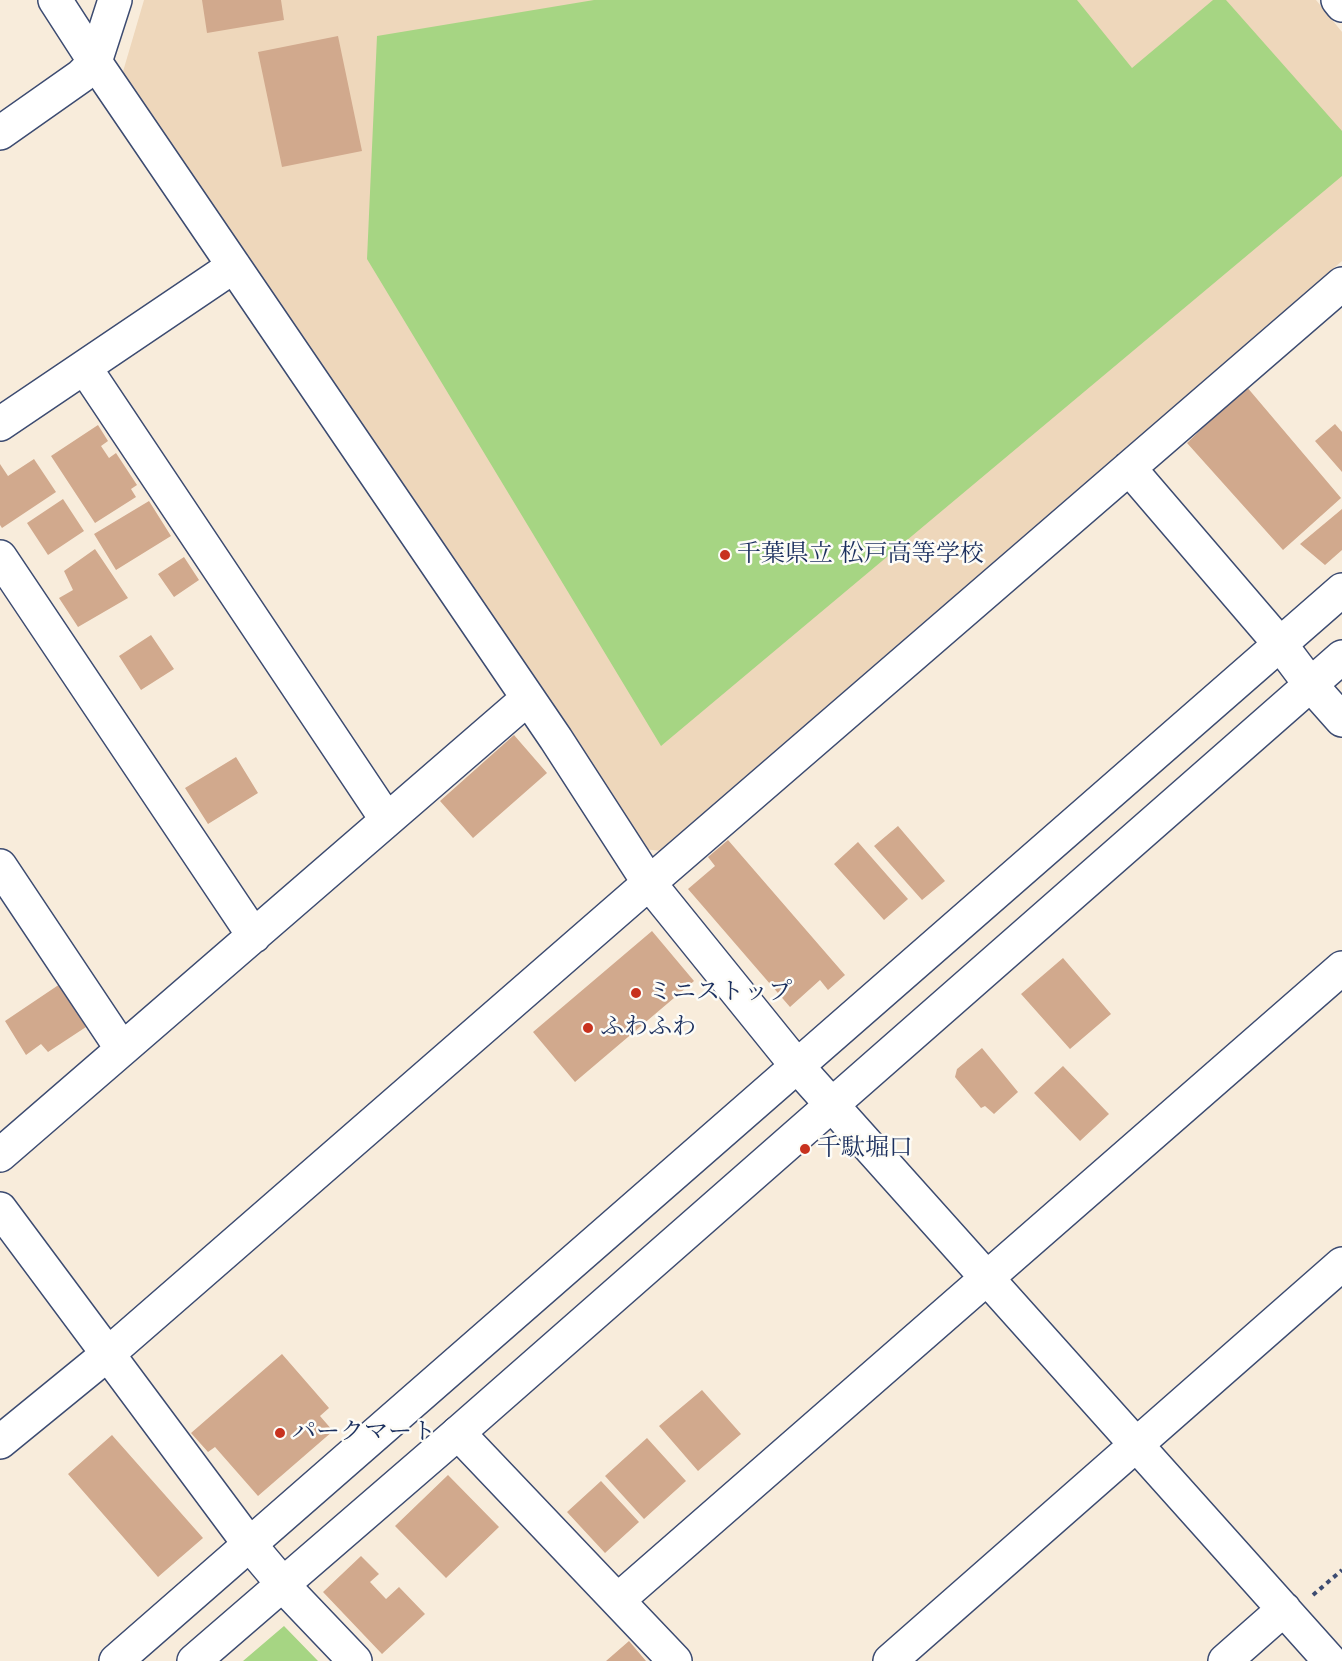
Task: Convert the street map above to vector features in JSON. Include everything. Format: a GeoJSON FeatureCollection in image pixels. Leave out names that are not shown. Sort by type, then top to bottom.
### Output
{"type":"FeatureCollection","features":[{"type":"Feature","properties":{"kind":"street"},"geometry":{"type":"LineString","coordinates":[[55,0],[556,739],[649,883],[797,1066],[1136,1445],[1299,1605],[1330,1661]]}},
{"type":"Feature","properties":{"kind":"street"},"geometry":{"type":"LineString","coordinates":[[0,133],[81,76],[95,62],[115,0]]}},
{"type":"Feature","properties":{"kind":"street"},"geometry":{"type":"LineString","coordinates":[[1338,0],[1342,5]]}},
{"type":"Feature","properties":{"kind":"street"},"geometry":{"type":"LineString","coordinates":[[0,424],[234,266]]}},
{"type":"Feature","properties":{"kind":"street"},"geometry":{"type":"LineString","coordinates":[[0,1442],[109,1353],[1342,284]]}},
{"type":"Feature","properties":{"kind":"street"},"geometry":{"type":"LineString","coordinates":[[85,368],[387,820]]}},
{"type":"Feature","properties":{"kind":"street"},"geometry":{"type":"LineString","coordinates":[[1129,468],[1342,720]]}},
{"type":"Feature","properties":{"kind":"street"},"geometry":{"type":"LineString","coordinates":[[0,557],[254,936]]}},
{"type":"Feature","properties":{"kind":"street"},"geometry":{"type":"LineString","coordinates":[[116,1661],[1342,590]]}},
{"type":"Feature","properties":{"kind":"street"},"geometry":{"type":"LineString","coordinates":[[194,1661],[458,1433],[1342,657]]}},
{"type":"Feature","properties":{"kind":"street"},"geometry":{"type":"LineString","coordinates":[[0,1155],[527,699]]}},
{"type":"Feature","properties":{"kind":"street"},"geometry":{"type":"LineString","coordinates":[[0,866],[122,1049]]}},
{"type":"Feature","properties":{"kind":"street"},"geometry":{"type":"LineString","coordinates":[[618,1600],[1342,968]]}},
{"type":"Feature","properties":{"kind":"street"},"geometry":{"type":"LineString","coordinates":[[0,1209],[250,1545],[355,1661]]}},
{"type":"Feature","properties":{"kind":"street"},"geometry":{"type":"LineString","coordinates":[[890,1661],[1342,1264]]}},
{"type":"Feature","properties":{"kind":"street"},"geometry":{"type":"LineString","coordinates":[[458,1433],[675,1661]]}},
{"type":"Feature","properties":{"kind":"street"},"geometry":{"type":"LineString","coordinates":[[1225,1661],[1299,1605]]}},
{"type":"Feature","properties":{"kind":"path"},"geometry":{"type":"LineString","coordinates":[[1299,1605],[1342,1570]]}},
{"type":"Feature","properties":{"kind":"shaded area","name":"千葉県立 松戸高等学校"},"geometry":{"type":"Polygon","coordinates":[[[144,0],[1316,0],[1342,32],[1342,261],[662,851],[643,849],[122,75],[144,0]]]}},
{"type":"Feature","properties":{"kind":"green space","name":"千葉県立 松戸高等学校"},"geometry":{"type":"Polygon","coordinates":[[[594,0],[1077,0],[1132,68],[1213,0],[1226,0],[1342,131],[1342,176],[661,746],[367,259],[377,36],[594,0]]]}},
{"type":"Feature","properties":{"kind":"green space"},"geometry":{"type":"Polygon","coordinates":[[[284,1626],[318,1661],[243,1661],[284,1626]]]}},
{"type":"Feature","properties":{"kind":"building"},"geometry":{"type":"Polygon","coordinates":[[[202,0],[281,0],[284,20],[207,33],[202,0]]]}},
{"type":"Feature","properties":{"kind":"building"},"geometry":{"type":"Polygon","coordinates":[[[338,36],[362,151],[282,167],[258,52],[338,36]]]}},
{"type":"Feature","properties":{"kind":"building"},"geometry":{"type":"Polygon","coordinates":[[[1246,386],[1341,498],[1283,550],[1187,443],[1246,386]]]}},
{"type":"Feature","properties":{"kind":"building"},"geometry":{"type":"Polygon","coordinates":[[[1335,424],[1342,432],[1342,472],[1315,441],[1335,424]]]}},
{"type":"Feature","properties":{"kind":"building"},"geometry":{"type":"Polygon","coordinates":[[[98,425],[108,441],[101,446],[109,458],[116,453],[137,485],[131,489],[136,497],[95,523],[51,456],[98,425]]]}},
{"type":"Feature","properties":{"kind":"building"},"geometry":{"type":"Polygon","coordinates":[[[34,459],[56,492],[2,528],[0,525],[0,464],[8,476],[34,459]]]}},
{"type":"Feature","properties":{"kind":"building"},"geometry":{"type":"Polygon","coordinates":[[[63,499],[84,531],[48,555],[27,523],[63,499]]]}},
{"type":"Feature","properties":{"kind":"building"},"geometry":{"type":"Polygon","coordinates":[[[149,501],[171,536],[116,570],[94,534],[149,501]]]}},
{"type":"Feature","properties":{"kind":"building"},"geometry":{"type":"Polygon","coordinates":[[[1342,509],[1342,550],[1325,565],[1300,544],[1342,509]]]}},
{"type":"Feature","properties":{"kind":"building"},"geometry":{"type":"Polygon","coordinates":[[[95,549],[128,598],[78,627],[59,598],[73,590],[64,571],[95,549]]]}},
{"type":"Feature","properties":{"kind":"building"},"geometry":{"type":"Polygon","coordinates":[[[184,557],[199,580],[174,597],[158,574],[184,557]]]}},
{"type":"Feature","properties":{"kind":"building"},"geometry":{"type":"Polygon","coordinates":[[[151,635],[174,669],[141,690],[119,656],[151,635]]]}},
{"type":"Feature","properties":{"kind":"building"},"geometry":{"type":"Polygon","coordinates":[[[514,735],[547,773],[473,838],[440,801],[514,735]]]}},
{"type":"Feature","properties":{"kind":"building"},"geometry":{"type":"Polygon","coordinates":[[[236,757],[258,793],[208,824],[185,788],[236,757]]]}},
{"type":"Feature","properties":{"kind":"building"},"geometry":{"type":"Polygon","coordinates":[[[898,826],[945,881],[922,900],[874,846],[898,826]]]}},
{"type":"Feature","properties":{"kind":"building"},"geometry":{"type":"Polygon","coordinates":[[[728,840],[845,975],[828,990],[820,980],[790,1007],[688,889],[715,866],[708,857],[728,840]]]}},
{"type":"Feature","properties":{"kind":"building"},"geometry":{"type":"Polygon","coordinates":[[[858,842],[908,899],[884,920],[834,864],[858,842]]]}},
{"type":"Feature","properties":{"kind":"building"},"geometry":{"type":"Polygon","coordinates":[[[652,931],[694,981],[575,1082],[533,1032],[652,931]]]}},
{"type":"Feature","properties":{"kind":"building"},"geometry":{"type":"Polygon","coordinates":[[[1063,958],[1111,1014],[1070,1049],[1021,994],[1063,958]]]}},
{"type":"Feature","properties":{"kind":"building"},"geometry":{"type":"Polygon","coordinates":[[[60,984],[86,1027],[48,1052],[41,1044],[26,1055],[5,1021],[60,984]]]}},
{"type":"Feature","properties":{"kind":"building"},"geometry":{"type":"Polygon","coordinates":[[[982,1048],[1018,1092],[994,1114],[985,1106],[981,1108],[955,1077],[957,1069],[982,1048]]]}},
{"type":"Feature","properties":{"kind":"building"},"geometry":{"type":"Polygon","coordinates":[[[1063,1066],[1109,1114],[1080,1141],[1034,1093],[1063,1066]]]}},
{"type":"Feature","properties":{"kind":"building"},"geometry":{"type":"Polygon","coordinates":[[[282,1354],[329,1408],[320,1416],[333,1431],[258,1496],[215,1447],[208,1452],[191,1433],[282,1354]]]}},
{"type":"Feature","properties":{"kind":"building"},"geometry":{"type":"Polygon","coordinates":[[[702,1390],[741,1434],[698,1471],[659,1426],[702,1390]]]}},
{"type":"Feature","properties":{"kind":"building"},"geometry":{"type":"Polygon","coordinates":[[[112,1435],[203,1538],[158,1577],[68,1474],[112,1435]]]}},
{"type":"Feature","properties":{"kind":"building"},"geometry":{"type":"Polygon","coordinates":[[[647,1438],[686,1481],[644,1519],[605,1476],[647,1438]]]}},
{"type":"Feature","properties":{"kind":"building"},"geometry":{"type":"Polygon","coordinates":[[[448,1475],[499,1527],[446,1578],[395,1526],[448,1475]]]}},
{"type":"Feature","properties":{"kind":"building"},"geometry":{"type":"Polygon","coordinates":[[[601,1481],[639,1522],[605,1553],[567,1512],[601,1481]]]}},
{"type":"Feature","properties":{"kind":"building"},"geometry":{"type":"Polygon","coordinates":[[[361,1556],[379,1574],[370,1582],[386,1599],[399,1587],[425,1614],[382,1654],[323,1592],[361,1556]]]}},
{"type":"Feature","properties":{"kind":"building"},"geometry":{"type":"Polygon","coordinates":[[[629,1641],[646,1661],[606,1661],[629,1641]]]}},
{"type":"Feature","properties":{"kind":"place","name":"千葉県立 松戸高等学校"},"geometry":{"type":"Point","coordinates":[725,555]}},
{"type":"Feature","properties":{"kind":"place","name":"ミニストップ"},"geometry":{"type":"Point","coordinates":[636,993]}},
{"type":"Feature","properties":{"kind":"place","name":"ふわふわ"},"geometry":{"type":"Point","coordinates":[588,1028]}},
{"type":"Feature","properties":{"kind":"place","name":"千駄堀口"},"geometry":{"type":"Point","coordinates":[805,1149]}},
{"type":"Feature","properties":{"kind":"place","name":"パークマート"},"geometry":{"type":"Point","coordinates":[280,1433]}}]}
